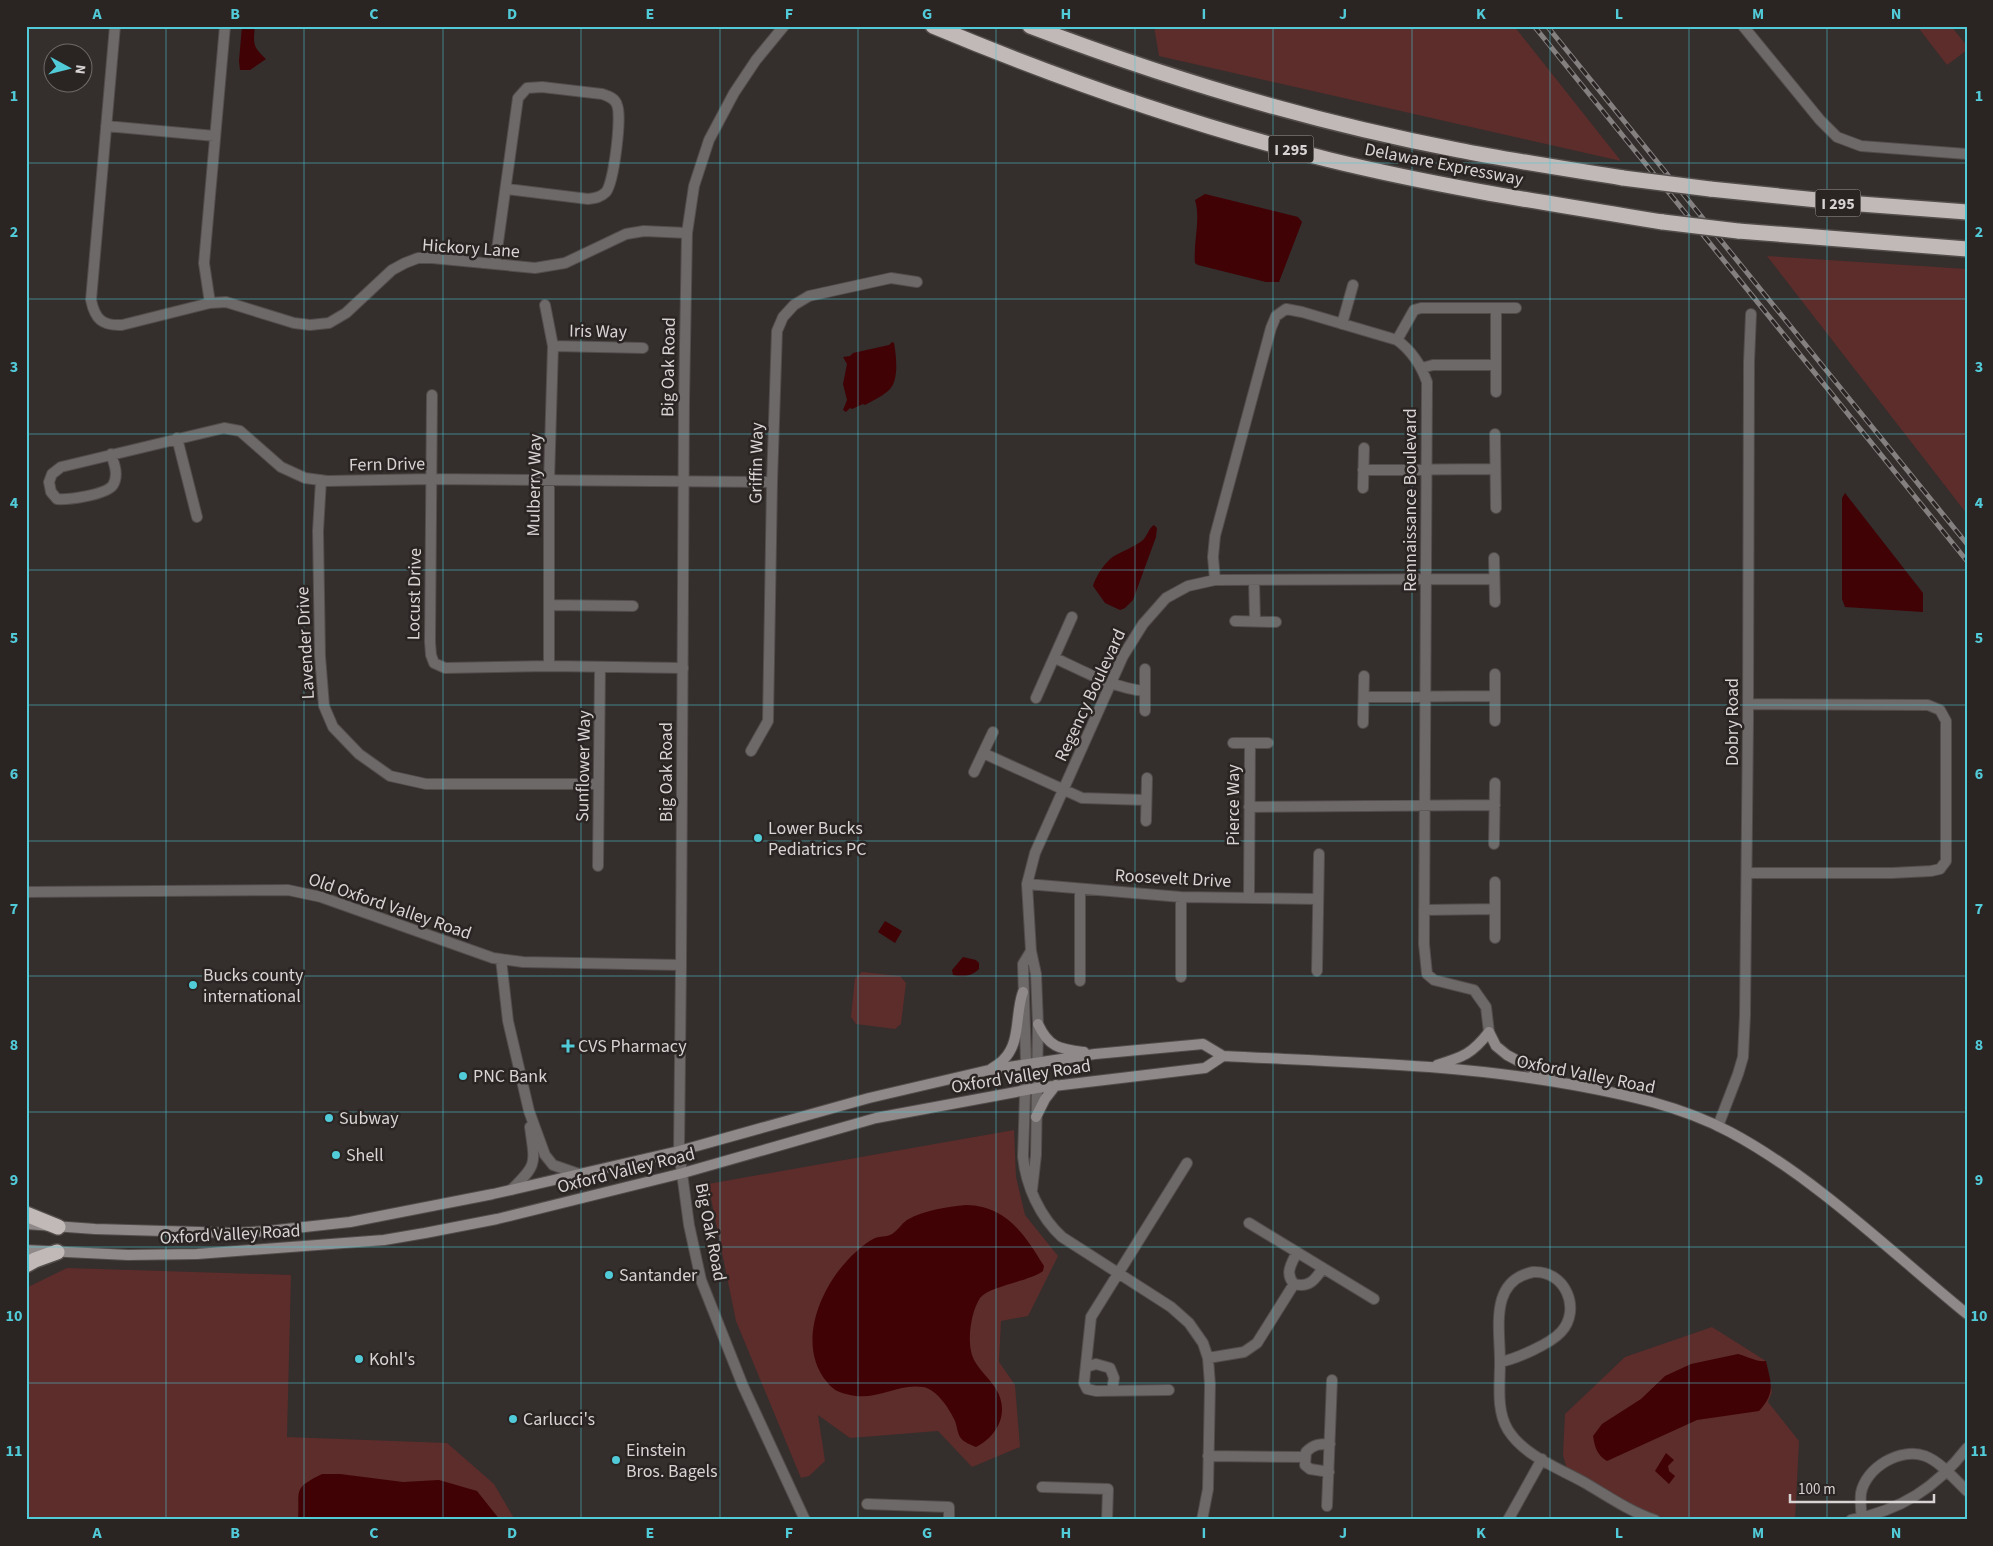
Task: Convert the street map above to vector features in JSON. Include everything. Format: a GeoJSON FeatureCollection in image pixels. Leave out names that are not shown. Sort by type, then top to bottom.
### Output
{"type":"FeatureCollection","features":[{"type":"Feature","properties":{"kind":"highway","name":"Delaware Expressway"},"geometry":{"type":"LineString","coordinates":[[933,26],[1072,82],[1188,120],[1254,140],[1348,164],[1469,190],[1664,222],[1738,231],[1967,248]]}},
{"type":"Feature","properties":{"kind":"highway","name":"Delaware Expressway"},"geometry":{"type":"LineString","coordinates":[[1030,26],[1226,94],[1320,119],[1458,150],[1623,178],[1710,189],[1848,204],[1967,212]]}},
{"type":"Feature","properties":{"kind":"highway"},"geometry":{"type":"LineString","coordinates":[[26,1214],[58,1227]]}},
{"type":"Feature","properties":{"kind":"highway"},"geometry":{"type":"LineString","coordinates":[[26,1265],[57,1252]]}},
{"type":"Feature","properties":{"kind":"main road"},"geometry":{"type":"LineString","coordinates":[[989,1070],[1005,1059],[1014,1043],[1019,1004],[1023,992]]}},
{"type":"Feature","properties":{"kind":"main road"},"geometry":{"type":"LineString","coordinates":[[1038,1024],[1043,1035],[1058,1048],[1095,1054]]}},
{"type":"Feature","properties":{"kind":"main road"},"geometry":{"type":"LineString","coordinates":[[1432,1067],[1465,1055],[1477,1047],[1489,1032],[1496,1046],[1507,1055],[1557,1082]]}},
{"type":"Feature","properties":{"kind":"main road","name":"Oxford Valley Road"},"geometry":{"type":"LineString","coordinates":[[26,1224],[198,1233],[268,1231],[350,1222],[428,1208],[679,1151],[869,1098],[989,1070],[1095,1054],[1203,1044],[1223,1056],[1432,1067],[1557,1082],[1639,1098],[1692,1115],[1718,1126],[1767,1153],[1788,1168],[1835,1203],[1967,1314]]}},
{"type":"Feature","properties":{"kind":"main road","name":"Oxford Valley Road"},"geometry":{"type":"LineString","coordinates":[[26,1250],[128,1255],[197,1254],[384,1240],[497,1219],[683,1173],[876,1118],[1056,1085],[1205,1068],[1223,1056]]}},
{"type":"Feature","properties":{"kind":"main road"},"geometry":{"type":"LineString","coordinates":[[1036,1117],[1045,1099],[1056,1085]]}},
{"type":"Feature","properties":{"kind":"street","name":"Hickory Lane"},"geometry":{"type":"LineString","coordinates":[[115,26],[91,300],[94,311],[101,322],[111,326],[210,303],[226,302],[294,323],[310,325],[329,323],[346,313],[392,270],[418,258],[535,268],[564,263],[626,234],[644,231],[687,233]]}},
{"type":"Feature","properties":{"kind":"street"},"geometry":{"type":"LineString","coordinates":[[210,303],[204,264],[225,26]]}},
{"type":"Feature","properties":{"kind":"street","name":"Big Oak Road"},"geometry":{"type":"LineString","coordinates":[[784,26],[756,60],[734,93],[709,140],[694,186],[687,233],[679,1151],[689,1224],[702,1280],[743,1386],[804,1520]]}},
{"type":"Feature","properties":{"kind":"street"},"geometry":{"type":"LineString","coordinates":[[1743,26],[1820,120],[1837,137],[1861,146],[1967,154]]}},
{"type":"Feature","properties":{"kind":"street"},"geometry":{"type":"LineString","coordinates":[[496,264],[518,98],[527,88],[542,87],[602,94],[610,96],[617,103],[619,117],[614,169],[611,183],[606,192],[600,197],[588,199],[506,189]]}},
{"type":"Feature","properties":{"kind":"street"},"geometry":{"type":"LineString","coordinates":[[106,126],[215,136]]}},
{"type":"Feature","properties":{"kind":"street","name":"Griffin Way"},"geometry":{"type":"LineString","coordinates":[[751,750],[768,721],[775,344],[777,331],[783,317],[794,305],[809,296],[891,278],[917,282]]}},
{"type":"Feature","properties":{"kind":"street"},"geometry":{"type":"LineString","coordinates":[[1342,324],[1353,285]]}},
{"type":"Feature","properties":{"kind":"street","name":"Mulberry Way"},"geometry":{"type":"LineString","coordinates":[[545,304],[553,346],[549,481],[549,666]]}},
{"type":"Feature","properties":{"kind":"street"},"geometry":{"type":"LineString","coordinates":[[1397,340],[1414,310],[1421,308],[1516,308]]}},
{"type":"Feature","properties":{"kind":"street"},"geometry":{"type":"LineString","coordinates":[[1496,308],[1496,392]]}},
{"type":"Feature","properties":{"kind":"street","name":"Rennaissance Boulevard"},"geometry":{"type":"LineString","coordinates":[[1215,580],[1213,557],[1215,536],[1271,328],[1276,316],[1286,309],[1302,312],[1397,340],[1407,347],[1422,368],[1427,382],[1424,910],[1424,944],[1427,974],[1434,980],[1474,990],[1486,1007],[1489,1032]]}},
{"type":"Feature","properties":{"kind":"street","name":"Dobry Road"},"geometry":{"type":"LineString","coordinates":[[1718,1126],[1738,1074],[1742,1057],[1747,873],[1748,362],[1751,314]]}},
{"type":"Feature","properties":{"kind":"street","name":"Iris Way"},"geometry":{"type":"LineString","coordinates":[[553,346],[643,348]]}},
{"type":"Feature","properties":{"kind":"street"},"geometry":{"type":"LineString","coordinates":[[1422,368],[1433,365],[1496,365]]}},
{"type":"Feature","properties":{"kind":"street","name":"Locust Drive"},"geometry":{"type":"LineString","coordinates":[[432,395],[430,642],[434,663],[445,668],[549,666],[683,668]]}},
{"type":"Feature","properties":{"kind":"street","name":"Fern Drive"},"geometry":{"type":"LineString","coordinates":[[111,454],[116,475],[113,485],[106,490],[67,500],[56,499],[51,492],[49,482],[52,474],[60,466],[177,438],[224,428],[240,431],[281,467],[305,478],[321,480],[772,482]]}},
{"type":"Feature","properties":{"kind":"street"},"geometry":{"type":"LineString","coordinates":[[1496,434],[1496,508]]}},
{"type":"Feature","properties":{"kind":"street"},"geometry":{"type":"LineString","coordinates":[[177,438],[197,517]]}},
{"type":"Feature","properties":{"kind":"street"},"geometry":{"type":"LineString","coordinates":[[1363,488],[1364,448]]}},
{"type":"Feature","properties":{"kind":"street"},"geometry":{"type":"LineString","coordinates":[[1363,470],[1495,469]]}},
{"type":"Feature","properties":{"kind":"street","name":"Lavender Drive"},"geometry":{"type":"LineString","coordinates":[[321,480],[318,531],[320,656],[324,706],[333,727],[359,754],[390,776],[426,784],[599,784]]}},
{"type":"Feature","properties":{"kind":"street"},"geometry":{"type":"LineString","coordinates":[[1494,558],[1495,602]]}},
{"type":"Feature","properties":{"kind":"street","name":"Regency Boulevard"},"geometry":{"type":"LineString","coordinates":[[1032,1190],[1036,1155],[1038,1024],[1036,974],[1031,951],[1027,884],[1035,853],[1123,656],[1142,624],[1166,598],[1188,586],[1215,580],[1494,579]]}},
{"type":"Feature","properties":{"kind":"street"},"geometry":{"type":"LineString","coordinates":[[1254,580],[1255,621]]}},
{"type":"Feature","properties":{"kind":"street"},"geometry":{"type":"LineString","coordinates":[[549,606],[633,606]]}},
{"type":"Feature","properties":{"kind":"street"},"geometry":{"type":"LineString","coordinates":[[1036,698],[1072,617]]}},
{"type":"Feature","properties":{"kind":"street"},"geometry":{"type":"LineString","coordinates":[[1235,621],[1276,622]]}},
{"type":"Feature","properties":{"kind":"street"},"geometry":{"type":"LineString","coordinates":[[1054,658],[1111,683],[1132,690],[1145,691]]}},
{"type":"Feature","properties":{"kind":"street","name":"Sunflower Way"},"geometry":{"type":"LineString","coordinates":[[598,866],[600,666]]}},
{"type":"Feature","properties":{"kind":"street"},"geometry":{"type":"LineString","coordinates":[[1145,670],[1145,711]]}},
{"type":"Feature","properties":{"kind":"street"},"geometry":{"type":"LineString","coordinates":[[1494,674],[1495,721]]}},
{"type":"Feature","properties":{"kind":"street"},"geometry":{"type":"LineString","coordinates":[[1364,676],[1364,723]]}},
{"type":"Feature","properties":{"kind":"street"},"geometry":{"type":"LineString","coordinates":[[1364,697],[1495,696]]}},
{"type":"Feature","properties":{"kind":"street"},"geometry":{"type":"LineString","coordinates":[[1747,873],[1922,872],[1940,868],[1946,861],[1946,721],[1940,710],[1928,705],[1748,704]]}},
{"type":"Feature","properties":{"kind":"street"},"geometry":{"type":"LineString","coordinates":[[974,772],[993,732]]}},
{"type":"Feature","properties":{"kind":"street"},"geometry":{"type":"LineString","coordinates":[[1233,744],[1268,743]]}},
{"type":"Feature","properties":{"kind":"street","name":"Pierce Way"},"geometry":{"type":"LineString","coordinates":[[1249,897],[1250,744]]}},
{"type":"Feature","properties":{"kind":"street"},"geometry":{"type":"LineString","coordinates":[[983,753],[1082,798],[1146,800]]}},
{"type":"Feature","properties":{"kind":"street"},"geometry":{"type":"LineString","coordinates":[[1146,821],[1147,778]]}},
{"type":"Feature","properties":{"kind":"street"},"geometry":{"type":"LineString","coordinates":[[1494,844],[1495,783]]}},
{"type":"Feature","properties":{"kind":"street"},"geometry":{"type":"LineString","coordinates":[[1249,807],[1495,805]]}},
{"type":"Feature","properties":{"kind":"street"},"geometry":{"type":"LineString","coordinates":[[1317,971],[1319,854]]}},
{"type":"Feature","properties":{"kind":"street"},"geometry":{"type":"LineString","coordinates":[[1495,882],[1495,938]]}},
{"type":"Feature","properties":{"kind":"street","name":"Roosevelt Drive"},"geometry":{"type":"LineString","coordinates":[[1027,884],[1181,897],[1318,899]]}},
{"type":"Feature","properties":{"kind":"street"},"geometry":{"type":"LineString","coordinates":[[1080,889],[1080,981]]}},
{"type":"Feature","properties":{"kind":"street","name":"Old Oxford Valley Road"},"geometry":{"type":"LineString","coordinates":[[26,892],[288,890],[321,897],[493,958],[523,962],[681,965]]}},
{"type":"Feature","properties":{"kind":"street"},"geometry":{"type":"LineString","coordinates":[[1181,897],[1182,976]]}},
{"type":"Feature","properties":{"kind":"street"},"geometry":{"type":"LineString","coordinates":[[1424,910],[1495,909]]}},
{"type":"Feature","properties":{"kind":"street","name":"Regency Boulevard"},"geometry":{"type":"LineString","coordinates":[[1031,951],[1023,964],[1026,1063],[1022,1157],[1024,1170],[1032,1190],[1044,1217],[1052,1228],[1062,1237],[1179,1313],[1195,1331],[1203,1344],[1208,1358]]}},
{"type":"Feature","properties":{"kind":"street"},"geometry":{"type":"LineString","coordinates":[[501,959],[508,1021],[529,1112],[545,1155],[553,1165],[578,1174]]}},
{"type":"Feature","properties":{"kind":"street"},"geometry":{"type":"LineString","coordinates":[[511,1190],[529,1173],[533,1163],[529,1112]]}},
{"type":"Feature","properties":{"kind":"street"},"geometry":{"type":"LineString","coordinates":[[1169,1390],[1112,1391],[1087,1389],[1084,1383],[1091,1317],[1187,1163]]}},
{"type":"Feature","properties":{"kind":"street"},"geometry":{"type":"LineString","coordinates":[[1249,1223],[1374,1299]]}},
{"type":"Feature","properties":{"kind":"street"},"geometry":{"type":"LineString","coordinates":[[1297,1252],[1289,1268],[1289,1276],[1294,1284],[1310,1284],[1323,1268]]}},
{"type":"Feature","properties":{"kind":"street"},"geometry":{"type":"LineString","coordinates":[[1500,1362],[1515,1359],[1557,1336],[1567,1324],[1570,1314],[1570,1302],[1565,1288],[1553,1277],[1537,1272],[1524,1274],[1516,1278],[1506,1288],[1500,1305],[1499,1402],[1504,1420],[1516,1440],[1542,1459],[1629,1508],[1655,1520]]}},
{"type":"Feature","properties":{"kind":"street"},"geometry":{"type":"LineString","coordinates":[[1202,1520],[1208,1489],[1210,1385],[1208,1358],[1244,1352],[1257,1343],[1294,1284]]}},
{"type":"Feature","properties":{"kind":"street"},"geometry":{"type":"LineString","coordinates":[[1086,1367],[1096,1364],[1110,1368],[1114,1378],[1112,1391]]}},
{"type":"Feature","properties":{"kind":"street"},"geometry":{"type":"LineString","coordinates":[[1327,1506],[1332,1380]]}},
{"type":"Feature","properties":{"kind":"street"},"geometry":{"type":"LineString","coordinates":[[1329,1472],[1310,1470],[1305,1465],[1305,1458],[1306,1452],[1312,1446],[1330,1444]]}},
{"type":"Feature","properties":{"kind":"street"},"geometry":{"type":"LineString","coordinates":[[1967,1448],[1947,1472],[1919,1494],[1904,1503],[1858,1519],[1864,1483],[1872,1472],[1882,1464],[1905,1454],[1918,1454],[1928,1457],[1947,1472],[1967,1491]]}},
{"type":"Feature","properties":{"kind":"street"},"geometry":{"type":"LineString","coordinates":[[1208,1456],[1305,1458]]}},
{"type":"Feature","properties":{"kind":"street"},"geometry":{"type":"LineString","coordinates":[[1508,1520],[1542,1459]]}},
{"type":"Feature","properties":{"kind":"street"},"geometry":{"type":"LineString","coordinates":[[1042,1487],[1108,1488],[1107,1520]]}},
{"type":"Feature","properties":{"kind":"street"},"geometry":{"type":"LineString","coordinates":[[867,1504],[949,1507],[949,1520]]}},
{"type":"Feature","properties":{"kind":"shaded area"},"geometry":{"type":"Polygon","coordinates":[[[242,26],[255,26],[255,45],[266,59],[250,70],[240,70],[242,26]]]}},
{"type":"Feature","properties":{"kind":"shaded area"},"geometry":{"type":"Polygon","coordinates":[[[1154,26],[1514,26],[1621,161],[1159,56],[1154,26]]]}},
{"type":"Feature","properties":{"kind":"shaded area"},"geometry":{"type":"Polygon","coordinates":[[[1917,26],[1951,26],[1967,46],[1967,50],[1947,65],[1917,26]]]}},
{"type":"Feature","properties":{"kind":"shaded area"},"geometry":{"type":"Polygon","coordinates":[[[1205,194],[1298,217],[1302,222],[1279,282],[1266,282],[1195,263],[1197,208],[1195,200],[1205,194]]]}},
{"type":"Feature","properties":{"kind":"shaded area"},"geometry":{"type":"Polygon","coordinates":[[[1767,256],[1967,269],[1967,514],[1767,256]]]}},
{"type":"Feature","properties":{"kind":"shaded area"},"geometry":{"type":"Polygon","coordinates":[[[892,342],[895,348],[896,375],[892,387],[865,405],[850,408],[846,412],[843,410],[847,400],[843,384],[847,364],[843,357],[889,345],[892,342]]]}},
{"type":"Feature","properties":{"kind":"shaded area"},"geometry":{"type":"Polygon","coordinates":[[[1845,493],[1923,593],[1923,612],[1845,607],[1842,599],[1842,498],[1845,493]]]}},
{"type":"Feature","properties":{"kind":"shaded area"},"geometry":{"type":"Polygon","coordinates":[[[1154,525],[1157,528],[1156,537],[1133,600],[1120,610],[1105,603],[1093,586],[1099,573],[1112,557],[1143,540],[1154,525]]]}},
{"type":"Feature","properties":{"kind":"shaded area"},"geometry":{"type":"Polygon","coordinates":[[[885,921],[902,931],[895,943],[878,932],[885,921]]]}},
{"type":"Feature","properties":{"kind":"shaded area"},"geometry":{"type":"Polygon","coordinates":[[[963,957],[976,960],[979,963],[979,969],[967,976],[953,975],[952,970],[963,957]]]}},
{"type":"Feature","properties":{"kind":"shaded area"},"geometry":{"type":"Polygon","coordinates":[[[862,972],[900,976],[906,983],[901,1024],[895,1029],[856,1024],[851,1017],[855,978],[862,972]]]}},
{"type":"Feature","properties":{"kind":"shaded area"},"geometry":{"type":"Polygon","coordinates":[[[1014,1130],[1016,1177],[1025,1215],[1058,1256],[1028,1316],[1001,1321],[999,1362],[1015,1385],[1020,1447],[972,1467],[938,1431],[850,1438],[818,1415],[825,1461],[809,1476],[801,1478],[736,1321],[708,1184],[1014,1130]]]}},
{"type":"Feature","properties":{"kind":"shaded area"},"geometry":{"type":"Polygon","coordinates":[[[966,1205],[993,1210],[1003,1216],[1021,1233],[1044,1266],[1043,1271],[1036,1275],[985,1294],[980,1298],[974,1311],[970,1334],[972,1355],[976,1364],[996,1389],[1002,1406],[1002,1415],[996,1430],[976,1447],[961,1439],[949,1410],[933,1391],[923,1387],[913,1387],[867,1396],[840,1392],[827,1382],[817,1366],[813,1349],[813,1331],[824,1295],[833,1278],[859,1249],[875,1238],[892,1234],[905,1222],[921,1214],[966,1205]]]}},
{"type":"Feature","properties":{"kind":"shaded area"},"geometry":{"type":"Polygon","coordinates":[[[67,1268],[291,1275],[287,1437],[447,1443],[494,1484],[515,1520],[26,1520],[26,1288],[67,1268]]]}},
{"type":"Feature","properties":{"kind":"shaded area"},"geometry":{"type":"Polygon","coordinates":[[[1712,1327],[1766,1361],[1772,1392],[1768,1402],[1799,1441],[1795,1520],[1655,1520],[1568,1473],[1563,1455],[1565,1414],[1625,1357],[1712,1327]]]}},
{"type":"Feature","properties":{"kind":"shaded area"},"geometry":{"type":"Polygon","coordinates":[[[1738,1354],[1766,1361],[1771,1388],[1768,1398],[1759,1411],[1697,1420],[1607,1461],[1599,1454],[1593,1436],[1602,1424],[1641,1399],[1665,1376],[1691,1364],[1738,1354]]]}},
{"type":"Feature","properties":{"kind":"shaded area"},"geometry":{"type":"Polygon","coordinates":[[[1666,1453],[1674,1460],[1668,1466],[1669,1471],[1675,1476],[1669,1484],[1655,1471],[1666,1453]]]}},
{"type":"Feature","properties":{"kind":"shaded area"},"geometry":{"type":"Polygon","coordinates":[[[322,1474],[340,1474],[403,1482],[439,1480],[477,1491],[500,1520],[298,1520],[299,1491],[306,1483],[322,1474]]]}},
{"type":"Feature","properties":{"kind":"railway"},"geometry":{"type":"LineString","coordinates":[[1534,26],[1967,561]]}},
{"type":"Feature","properties":{"kind":"railway"},"geometry":{"type":"LineString","coordinates":[[1547,26],[1967,544]]}},
{"type":"Feature","properties":{"kind":"place","name":"Lower Bucks Pediatrics PC"},"geometry":{"type":"Point","coordinates":[758,838]}},
{"type":"Feature","properties":{"kind":"place","name":"Bucks county international"},"geometry":{"type":"Point","coordinates":[193,985]}},
{"type":"Feature","properties":{"kind":"place","name":"CVS Pharmacy"},"geometry":{"type":"Point","coordinates":[568,1046]}},
{"type":"Feature","properties":{"kind":"place","name":"PNC Bank"},"geometry":{"type":"Point","coordinates":[463,1076]}},
{"type":"Feature","properties":{"kind":"place","name":"Subway"},"geometry":{"type":"Point","coordinates":[329,1118]}},
{"type":"Feature","properties":{"kind":"place","name":"Shell"},"geometry":{"type":"Point","coordinates":[336,1155]}},
{"type":"Feature","properties":{"kind":"place","name":"Santander"},"geometry":{"type":"Point","coordinates":[609,1275]}},
{"type":"Feature","properties":{"kind":"place","name":"Kohl's"},"geometry":{"type":"Point","coordinates":[359,1359]}},
{"type":"Feature","properties":{"kind":"place","name":"Carlucci's"},"geometry":{"type":"Point","coordinates":[513,1419]}},
{"type":"Feature","properties":{"kind":"place","name":"Einstein Bros. Bagels"},"geometry":{"type":"Point","coordinates":[616,1460]}}]}
